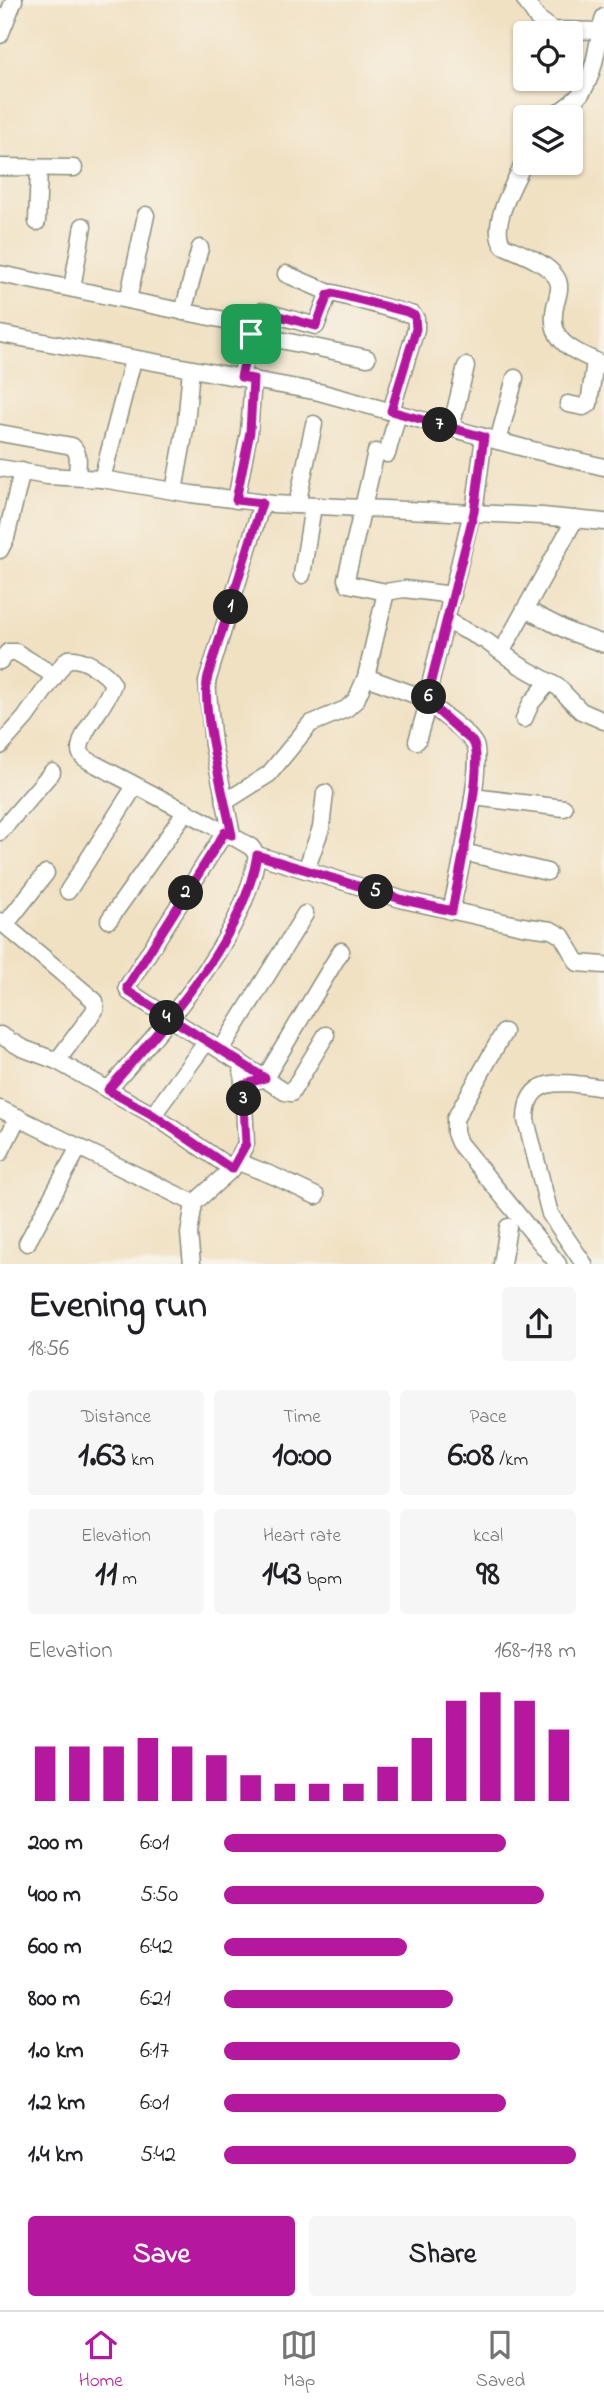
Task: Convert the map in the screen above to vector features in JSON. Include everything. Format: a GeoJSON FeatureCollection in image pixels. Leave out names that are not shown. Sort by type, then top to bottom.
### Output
{"type":"FeatureCollection","features":[{"type":"Feature","properties":{"kind":"street"},"geometry":{"type":"LineString","coordinates":[[0,35],[14,0]]}},
{"type":"Feature","properties":{"kind":"street"},"geometry":{"type":"LineString","coordinates":[[525,0],[537,18],[553,30],[561,32],[603,25],[590,76],[584,89],[569,105]]}},
{"type":"Feature","properties":{"kind":"street"},"geometry":{"type":"LineString","coordinates":[[0,167],[74,168]]}},
{"type":"Feature","properties":{"kind":"street"},"geometry":{"type":"LineString","coordinates":[[37,222],[39,168]]}},
{"type":"Feature","properties":{"kind":"street"},"geometry":{"type":"LineString","coordinates":[[519,175],[499,220],[499,240],[504,246],[547,268],[555,275],[559,287],[552,317],[557,336],[570,348],[600,363],[589,404],[583,407],[568,404]]}},
{"type":"Feature","properties":{"kind":"street"},"geometry":{"type":"LineString","coordinates":[[128,300],[146,215]]}},
{"type":"Feature","properties":{"kind":"street"},"geometry":{"type":"LineString","coordinates":[[72,288],[82,226]]}},
{"type":"Feature","properties":{"kind":"street"},"geometry":{"type":"LineString","coordinates":[[183,312],[200,248]]}},
{"type":"Feature","properties":{"kind":"street"},"geometry":{"type":"LineString","coordinates":[[0,274],[248,325],[253,334],[367,358]]}},
{"type":"Feature","properties":{"kind":"street"},"geometry":{"type":"LineString","coordinates":[[286,274],[330,293],[415,316],[416,329],[395,412],[361,509],[346,579],[348,584],[386,593],[404,589],[453,595]]}},
{"type":"Feature","properties":{"kind":"street"},"geometry":{"type":"LineString","coordinates":[[236,500],[250,432],[247,378],[253,334],[261,311],[316,326],[330,293]]}},
{"type":"Feature","properties":{"kind":"street"},"geometry":{"type":"LineString","coordinates":[[0,334],[319,392],[604,467]]}},
{"type":"Feature","properties":{"kind":"street"},"geometry":{"type":"LineString","coordinates":[[102,479],[133,360]]}},
{"type":"Feature","properties":{"kind":"street"},"geometry":{"type":"LineString","coordinates":[[451,428],[466,366]]}},
{"type":"Feature","properties":{"kind":"street"},"geometry":{"type":"LineString","coordinates":[[174,491],[186,424],[191,369]]}},
{"type":"Feature","properties":{"kind":"street"},"geometry":{"type":"LineString","coordinates":[[417,741],[491,439],[514,378]]}},
{"type":"Feature","properties":{"kind":"street"},"geometry":{"type":"LineString","coordinates":[[296,505],[314,424]]}},
{"type":"Feature","properties":{"kind":"street"},"geometry":{"type":"LineString","coordinates":[[0,433],[72,446],[78,456],[77,477]]}},
{"type":"Feature","properties":{"kind":"street"},"geometry":{"type":"LineString","coordinates":[[0,468],[47,476],[102,479],[262,503],[473,512],[604,522]]}},
{"type":"Feature","properties":{"kind":"street"},"geometry":{"type":"LineString","coordinates":[[0,550],[6,538],[22,471]]}},
{"type":"Feature","properties":{"kind":"street"},"geometry":{"type":"LineString","coordinates":[[262,503],[207,682],[213,745],[225,802],[228,834],[127,987],[129,992],[285,1092],[291,1093],[326,1035]]}},
{"type":"Feature","properties":{"kind":"street"},"geometry":{"type":"LineString","coordinates":[[302,575],[313,506]]}},
{"type":"Feature","properties":{"kind":"street"},"geometry":{"type":"LineString","coordinates":[[502,651],[575,519]]}},
{"type":"Feature","properties":{"kind":"street"},"geometry":{"type":"LineString","coordinates":[[225,802],[269,774],[310,724],[350,706],[361,691],[366,677],[386,593]]}},
{"type":"Feature","properties":{"kind":"street"},"geometry":{"type":"LineString","coordinates":[[525,609],[570,632],[604,644]]}},
{"type":"Feature","properties":{"kind":"street"},"geometry":{"type":"LineString","coordinates":[[447,621],[502,651],[519,665],[563,690],[573,705],[581,711],[604,721]]}},
{"type":"Feature","properties":{"kind":"street"},"geometry":{"type":"LineString","coordinates":[[0,640],[6,657],[21,654],[55,676]]}},
{"type":"Feature","properties":{"kind":"street"},"geometry":{"type":"LineString","coordinates":[[0,746],[68,659],[73,658],[104,673],[112,680],[111,691],[86,734],[80,750],[90,762],[228,834],[251,847],[257,855],[404,900],[551,930],[562,936],[578,963],[604,965]]}},
{"type":"Feature","properties":{"kind":"street"},"geometry":{"type":"LineString","coordinates":[[366,677],[429,700],[431,705],[476,747],[473,797],[452,911]]}},
{"type":"Feature","properties":{"kind":"street"},"geometry":{"type":"LineString","coordinates":[[524,719],[531,704],[549,682]]}},
{"type":"Feature","properties":{"kind":"street"},"geometry":{"type":"LineString","coordinates":[[0,832],[52,772]]}},
{"type":"Feature","properties":{"kind":"street"},"geometry":{"type":"LineString","coordinates":[[68,891],[135,786]]}},
{"type":"Feature","properties":{"kind":"street"},"geometry":{"type":"LineString","coordinates":[[306,870],[321,828],[325,793]]}},
{"type":"Feature","properties":{"kind":"street"},"geometry":{"type":"LineString","coordinates":[[473,797],[564,808]]}},
{"type":"Feature","properties":{"kind":"street"},"geometry":{"type":"LineString","coordinates":[[109,920],[186,811]]}},
{"type":"Feature","properties":{"kind":"street"},"geometry":{"type":"LineString","coordinates":[[463,852],[547,872]]}},
{"type":"Feature","properties":{"kind":"street"},"geometry":{"type":"LineString","coordinates":[[108,1090],[197,980],[237,919],[248,894],[257,855]]}},
{"type":"Feature","properties":{"kind":"street"},"geometry":{"type":"LineString","coordinates":[[46,873],[2,923],[94,1001],[95,1010],[57,1061]]}},
{"type":"Feature","properties":{"kind":"street"},"geometry":{"type":"LineString","coordinates":[[221,1050],[304,914]]}},
{"type":"Feature","properties":{"kind":"street"},"geometry":{"type":"LineString","coordinates":[[243,1085],[265,1078],[341,951]]}},
{"type":"Feature","properties":{"kind":"street"},"geometry":{"type":"LineString","coordinates":[[504,1032],[455,1119],[455,1133],[459,1143],[558,1264]]}},
{"type":"Feature","properties":{"kind":"street"},"geometry":{"type":"LineString","coordinates":[[0,1035],[22,1048],[57,1061],[234,1165],[274,1175],[316,1196]]}},
{"type":"Feature","properties":{"kind":"street"},"geometry":{"type":"LineString","coordinates":[[153,1115],[207,1041]]}},
{"type":"Feature","properties":{"kind":"street"},"geometry":{"type":"LineString","coordinates":[[192,1264],[190,1219],[194,1203],[234,1165],[246,1144],[242,1064]]}},
{"type":"Feature","properties":{"kind":"street"},"geometry":{"type":"LineString","coordinates":[[584,1264],[550,1214],[526,1120],[526,1108],[534,1093],[547,1084],[604,1088]]}},
{"type":"Feature","properties":{"kind":"street"},"geometry":{"type":"LineString","coordinates":[[0,1109],[194,1203]]}},
{"type":"Feature","properties":{"kind":"street"},"geometry":{"type":"LineString","coordinates":[[0,1153],[18,1117]]}},
{"type":"Feature","properties":{"kind":"street"},"geometry":{"type":"LineString","coordinates":[[27,1243],[79,1147]]}},
{"type":"Feature","properties":{"kind":"street"},"geometry":{"type":"LineString","coordinates":[[502,1264],[508,1227]]}},
{"type":"Feature","properties":{"kind":"route"},"geometry":{"type":"LineString","coordinates":[[251,334],[241,377],[253,379],[250,432],[236,500],[262,503],[208,676],[206,691],[213,745],[232,835],[225,832],[127,987],[129,992],[169,1016],[265,1078],[243,1085],[246,1144],[232,1169],[153,1115],[108,1090],[149,1042],[169,1016],[197,980],[213,957],[237,919],[248,894],[257,855],[404,900],[452,911],[472,805],[477,757],[473,742],[431,705],[429,689],[474,512],[484,437],[391,411],[416,329],[415,316],[407,312],[339,293],[330,293],[316,326],[261,311],[255,335],[251,334]]}}]}
